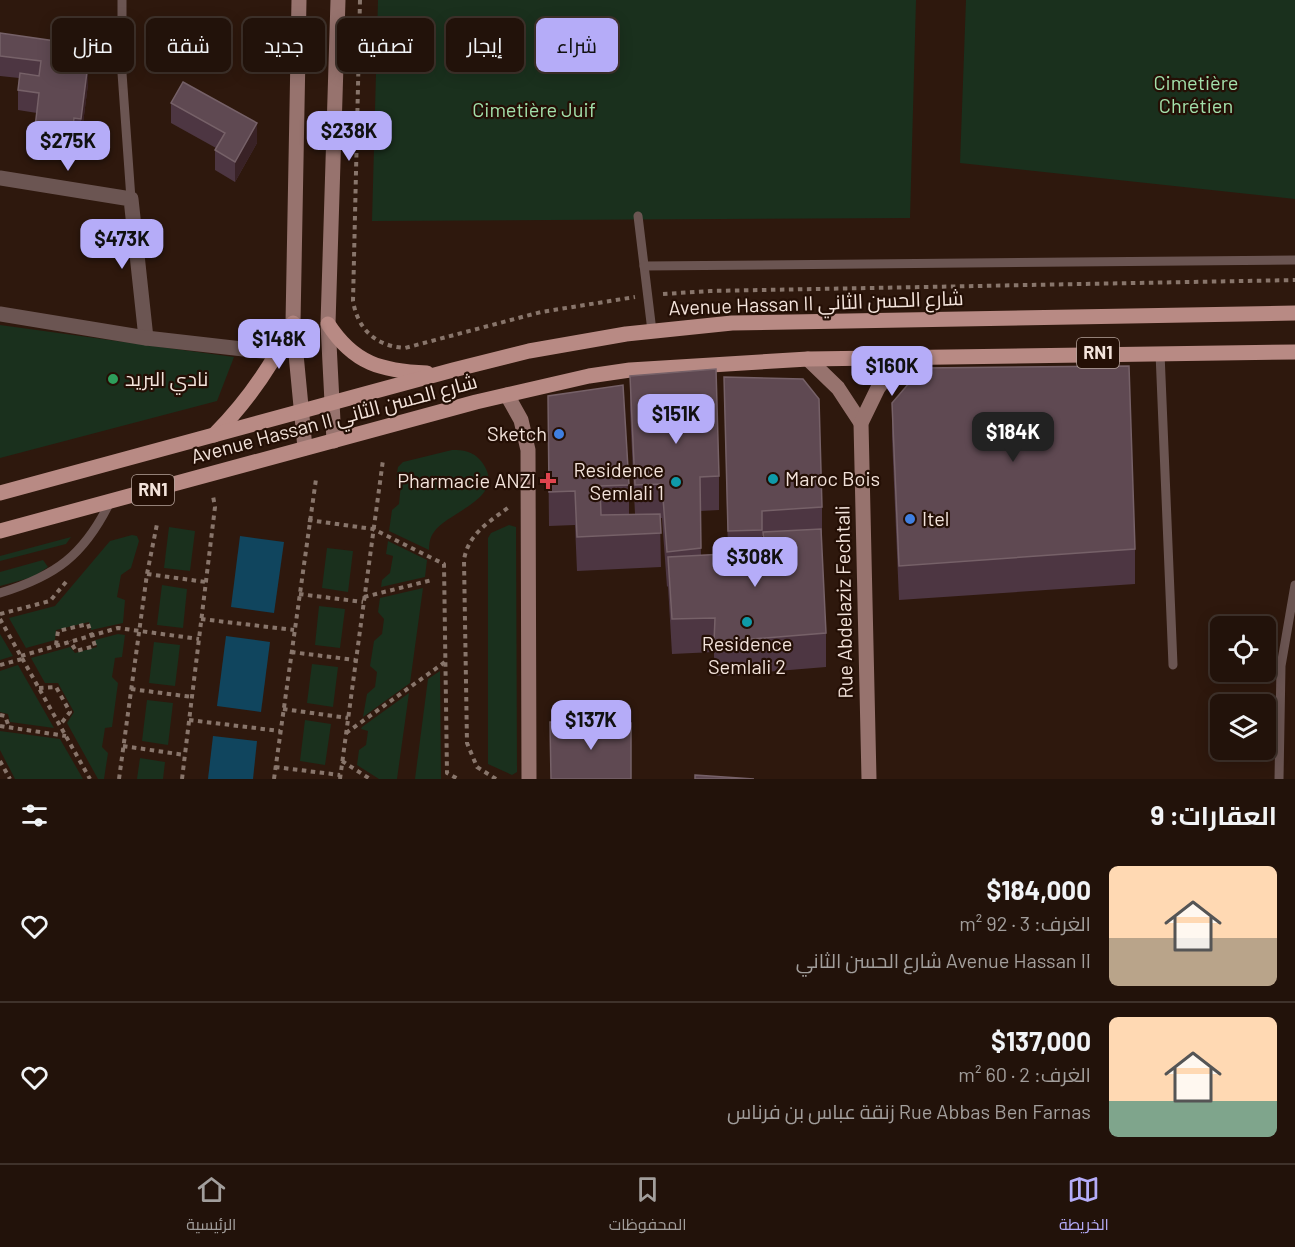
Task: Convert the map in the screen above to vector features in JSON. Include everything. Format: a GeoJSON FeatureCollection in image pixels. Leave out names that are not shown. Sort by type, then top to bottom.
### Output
{"type":"FeatureCollection","features":[{"type":"Feature","properties":{"kind":"main road","name":"Avenue Hassan II شارع الحسن الثاني"},"geometry":{"type":"LineString","coordinates":[[0,494],[529,351],[652,330],[732,323],[1295,313]]}},
{"type":"Feature","properties":{"kind":"main road"},"geometry":{"type":"LineString","coordinates":[[212,437],[241,406],[278,353],[293,324]]}},
{"type":"Feature","properties":{"kind":"main road"},"geometry":{"type":"LineString","coordinates":[[328,324],[348,350],[376,366],[391,370],[439,374]]}},
{"type":"Feature","properties":{"kind":"main road","name":"Avenue Hassan II شارع الحسن الثاني"},"geometry":{"type":"LineString","coordinates":[[0,531],[507,394],[589,376],[630,370],[808,359],[1160,352],[1295,352]]}},
{"type":"Feature","properties":{"kind":"street"},"geometry":{"type":"LineString","coordinates":[[299,0],[293,324],[305,448]]}},
{"type":"Feature","properties":{"kind":"street"},"geometry":{"type":"LineString","coordinates":[[334,441],[328,324],[338,0]]}},
{"type":"Feature","properties":{"kind":"street"},"geometry":{"type":"LineString","coordinates":[[0,178],[131,199],[146,338]]}},
{"type":"Feature","properties":{"kind":"street"},"geometry":{"type":"LineString","coordinates":[[0,315],[146,338],[278,353]]}},
{"type":"Feature","properties":{"kind":"street"},"geometry":{"type":"LineString","coordinates":[[861,423],[878,388],[902,357]]}},
{"type":"Feature","properties":{"kind":"street"},"geometry":{"type":"LineString","coordinates":[[808,359],[838,388],[861,423]]}},
{"type":"Feature","properties":{"kind":"street"},"geometry":{"type":"LineString","coordinates":[[507,394],[515,406],[526,434],[529,492],[529,779]]}},
{"type":"Feature","properties":{"kind":"street","name":"Rue Abdelaziz Fechtali"},"geometry":{"type":"LineString","coordinates":[[861,423],[869,779]]}},
{"type":"Feature","properties":{"kind":"lane"},"geometry":{"type":"LineString","coordinates":[[123,0],[122,73],[131,199]]}},
{"type":"Feature","properties":{"kind":"lane"},"geometry":{"type":"LineString","coordinates":[[638,216],[652,330]]}},
{"type":"Feature","properties":{"kind":"lane"},"geometry":{"type":"LineString","coordinates":[[644,266],[1295,260]]}},
{"type":"Feature","properties":{"kind":"lane"},"geometry":{"type":"LineString","coordinates":[[1160,352],[1173,665]]}},
{"type":"Feature","properties":{"kind":"lane"},"geometry":{"type":"LineString","coordinates":[[0,593],[39,580],[62,566],[85,544],[110,502]]}},
{"type":"Feature","properties":{"kind":"lane"},"geometry":{"type":"LineString","coordinates":[[1280,779],[1281,666],[1295,585]]}},
{"type":"Feature","properties":{"kind":"path"},"geometry":{"type":"LineString","coordinates":[[276,767],[340,777],[383,460]]}},
{"type":"Feature","properties":{"kind":"path"},"geometry":{"type":"LineString","coordinates":[[274,779],[308,520],[316,479]]}},
{"type":"Feature","properties":{"kind":"path"},"geometry":{"type":"LineString","coordinates":[[496,779],[477,768],[467,743],[464,560],[474,535],[529,492]]}},
{"type":"Feature","properties":{"kind":"path"},"geometry":{"type":"LineString","coordinates":[[182,779],[215,507],[213,496]]}},
{"type":"Feature","properties":{"kind":"path"},"geometry":{"type":"LineString","coordinates":[[308,520],[373,528],[444,564],[447,773],[458,779]]}},
{"type":"Feature","properties":{"kind":"path"},"geometry":{"type":"LineString","coordinates":[[119,779],[147,574],[157,524]]}},
{"type":"Feature","properties":{"kind":"path"},"geometry":{"type":"LineString","coordinates":[[147,574],[206,582]]}},
{"type":"Feature","properties":{"kind":"path"},"geometry":{"type":"LineString","coordinates":[[364,597],[432,580]]}},
{"type":"Feature","properties":{"kind":"path"},"geometry":{"type":"LineString","coordinates":[[299,594],[363,602]]}},
{"type":"Feature","properties":{"kind":"path"},"geometry":{"type":"LineString","coordinates":[[0,619],[90,779]]}},
{"type":"Feature","properties":{"kind":"path"},"geometry":{"type":"LineString","coordinates":[[201,619],[294,630]]}},
{"type":"Feature","properties":{"kind":"path"},"geometry":{"type":"LineString","coordinates":[[56,645],[58,631],[88,624],[95,646],[76,651],[70,641]]}},
{"type":"Feature","properties":{"kind":"path"},"geometry":{"type":"LineString","coordinates":[[0,665],[56,645],[118,628],[199,639]]}},
{"type":"Feature","properties":{"kind":"path"},"geometry":{"type":"LineString","coordinates":[[291,652],[356,660]]}},
{"type":"Feature","properties":{"kind":"path"},"geometry":{"type":"LineString","coordinates":[[345,734],[445,662]]}},
{"type":"Feature","properties":{"kind":"path"},"geometry":{"type":"LineString","coordinates":[[39,688],[56,687],[70,712],[60,725]]}},
{"type":"Feature","properties":{"kind":"path"},"geometry":{"type":"LineString","coordinates":[[131,689],[192,697]]}},
{"type":"Feature","properties":{"kind":"path"},"geometry":{"type":"LineString","coordinates":[[283,709],[348,718]]}},
{"type":"Feature","properties":{"kind":"path"},"geometry":{"type":"LineString","coordinates":[[0,715],[5,716],[9,727]]}},
{"type":"Feature","properties":{"kind":"path"},"geometry":{"type":"LineString","coordinates":[[189,720],[280,731]]}},
{"type":"Feature","properties":{"kind":"path"},"geometry":{"type":"LineString","coordinates":[[0,726],[66,736]]}},
{"type":"Feature","properties":{"kind":"path"},"geometry":{"type":"LineString","coordinates":[[123,746],[185,755]]}},
{"type":"Feature","properties":{"kind":"path"},"geometry":{"type":"LineString","coordinates":[[0,761],[10,779]]}},
{"type":"Feature","properties":{"kind":"path"},"geometry":{"type":"LineString","coordinates":[[342,761],[369,779]]}},
{"type":"Feature","properties":{"kind":"green space","name":"Cimetière Juif"},"geometry":{"type":"Polygon","coordinates":[[[378,0],[916,0],[910,218],[372,221],[376,72],[434,72],[434,18],[378,18],[378,0]]]}},
{"type":"Feature","properties":{"kind":"green space","name":"Cimetière Chrétien"},"geometry":{"type":"Polygon","coordinates":[[[966,0],[1295,0],[1295,199],[960,163],[966,0]]]}},
{"type":"Feature","properties":{"kind":"green space","name":"نادي البريد"},"geometry":{"type":"Polygon","coordinates":[[[0,325],[234,357],[217,401],[0,458],[0,325]]]}},
{"type":"Feature","properties":{"kind":"green space"},"geometry":{"type":"Polygon","coordinates":[[[452,450],[468,452],[481,461],[488,474],[488,485],[483,494],[441,524],[432,536],[429,550],[389,531],[392,510],[399,504],[401,484],[396,479],[398,467],[403,462],[452,450]]]}},
{"type":"Feature","properties":{"kind":"green space"},"geometry":{"type":"Polygon","coordinates":[[[509,525],[516,527],[517,772],[512,775],[488,764],[488,538],[491,533],[509,525]]]}},
{"type":"Feature","properties":{"kind":"green space"},"geometry":{"type":"Polygon","coordinates":[[[169,527],[195,531],[190,571],[164,568],[169,527]]]}},
{"type":"Feature","properties":{"kind":"green space"},"geometry":{"type":"Polygon","coordinates":[[[132,535],[137,536],[139,541],[131,568],[121,575],[117,597],[125,600],[123,623],[91,630],[89,622],[56,630],[55,640],[26,648],[9,618],[55,606],[110,541],[132,535]]]}},
{"type":"Feature","properties":{"kind":"green space"},"geometry":{"type":"Polygon","coordinates":[[[71,537],[66,544],[0,561],[0,556],[71,537]]]}},
{"type":"Feature","properties":{"kind":"green space"},"geometry":{"type":"Polygon","coordinates":[[[388,541],[427,560],[425,577],[381,587],[382,580],[390,573],[393,556],[386,554],[388,541]]]}},
{"type":"Feature","properties":{"kind":"green space"},"geometry":{"type":"Polygon","coordinates":[[[327,548],[353,551],[348,592],[322,588],[327,548]]]}},
{"type":"Feature","properties":{"kind":"green space"},"geometry":{"type":"Polygon","coordinates":[[[43,560],[48,567],[33,577],[0,586],[0,572],[43,560]]]}},
{"type":"Feature","properties":{"kind":"green space"},"geometry":{"type":"Polygon","coordinates":[[[162,585],[187,589],[183,628],[157,625],[162,585]]]}},
{"type":"Feature","properties":{"kind":"green space"},"geometry":{"type":"Polygon","coordinates":[[[423,588],[410,683],[363,717],[367,694],[375,687],[377,672],[370,666],[374,641],[382,634],[384,619],[378,612],[380,598],[423,588]]]}},
{"type":"Feature","properties":{"kind":"green space"},"geometry":{"type":"Polygon","coordinates":[[[319,606],[345,609],[340,648],[315,645],[319,606]]]}},
{"type":"Feature","properties":{"kind":"green space"},"geometry":{"type":"Polygon","coordinates":[[[0,634],[13,656],[0,660],[0,634]]]}},
{"type":"Feature","properties":{"kind":"green space"},"geometry":{"type":"Polygon","coordinates":[[[118,634],[125,635],[122,657],[115,658],[112,677],[118,683],[112,727],[105,728],[102,747],[108,753],[104,779],[98,779],[67,723],[74,712],[58,683],[45,683],[31,658],[70,647],[75,653],[97,647],[95,640],[118,634]]]}},
{"type":"Feature","properties":{"kind":"green space"},"geometry":{"type":"Polygon","coordinates":[[[154,642],[180,645],[175,686],[149,683],[154,642]]]}},
{"type":"Feature","properties":{"kind":"green space"},"geometry":{"type":"Polygon","coordinates":[[[312,664],[338,667],[333,707],[307,703],[312,664]]]}},
{"type":"Feature","properties":{"kind":"green space"},"geometry":{"type":"Polygon","coordinates":[[[18,665],[54,728],[10,722],[8,714],[0,712],[0,671],[18,665]]]}},
{"type":"Feature","properties":{"kind":"green space"},"geometry":{"type":"Polygon","coordinates":[[[440,671],[441,779],[415,779],[428,679],[440,671]]]}},
{"type":"Feature","properties":{"kind":"green space"},"geometry":{"type":"Polygon","coordinates":[[[409,693],[397,779],[379,779],[357,765],[359,750],[366,745],[368,731],[361,729],[409,693]]]}},
{"type":"Feature","properties":{"kind":"green space"},"geometry":{"type":"Polygon","coordinates":[[[147,700],[173,703],[168,745],[142,741],[147,700]]]}},
{"type":"Feature","properties":{"kind":"green space"},"geometry":{"type":"Polygon","coordinates":[[[305,720],[331,724],[325,765],[300,761],[305,720]]]}},
{"type":"Feature","properties":{"kind":"green space"},"geometry":{"type":"Polygon","coordinates":[[[0,731],[60,739],[83,779],[15,779],[0,750],[0,731]]]}},
{"type":"Feature","properties":{"kind":"green space"},"geometry":{"type":"Polygon","coordinates":[[[140,758],[165,762],[163,779],[137,779],[140,758]]]}},
{"type":"Feature","properties":{"kind":"water"},"geometry":{"type":"Polygon","coordinates":[[[240,536],[284,542],[274,613],[231,607],[240,536]]]}},
{"type":"Feature","properties":{"kind":"water"},"geometry":{"type":"Polygon","coordinates":[[[226,636],[270,642],[261,712],[217,706],[226,636]]]}},
{"type":"Feature","properties":{"kind":"water"},"geometry":{"type":"Polygon","coordinates":[[[213,736],[257,741],[253,779],[208,779],[213,736]]]}},
{"type":"Feature","properties":{"kind":"building"},"geometry":{"type":"Polygon","coordinates":[[[0,33],[52,41],[52,72],[87,72],[81,119],[74,118],[71,142],[34,136],[39,93],[18,90],[20,73],[39,76],[41,61],[0,56],[0,33]]]}},
{"type":"Feature","properties":{"kind":"building"},"geometry":{"type":"Polygon","coordinates":[[[183,82],[257,123],[235,162],[215,150],[225,133],[171,103],[183,82]]]}},
{"type":"Feature","properties":{"kind":"building"},"geometry":{"type":"Polygon","coordinates":[[[1129,366],[1135,549],[899,566],[892,403],[922,368],[1129,366]]]}},
{"type":"Feature","properties":{"kind":"building","name":"Residence Semlali 1"},"geometry":{"type":"Polygon","coordinates":[[[716,369],[719,476],[700,477],[701,548],[667,552],[662,484],[635,485],[630,376],[716,369]]]}},
{"type":"Feature","properties":{"kind":"building","name":"Maroc Bois"},"geometry":{"type":"Polygon","coordinates":[[[724,377],[803,379],[819,399],[822,507],[762,511],[762,530],[728,531],[724,377]]]}},
{"type":"Feature","properties":{"kind":"building"},"geometry":{"type":"Polygon","coordinates":[[[623,385],[629,485],[600,486],[601,515],[660,514],[661,533],[577,537],[575,491],[549,492],[548,396],[623,385]]]}},
{"type":"Feature","properties":{"kind":"building","name":"Residence Semlali 2"},"geometry":{"type":"Polygon","coordinates":[[[821,529],[826,633],[714,642],[715,618],[672,619],[668,557],[765,552],[763,532],[821,529]]]}},
{"type":"Feature","properties":{"kind":"building"},"geometry":{"type":"Polygon","coordinates":[[[550,722],[631,723],[631,779],[551,779],[550,722]]]}},
{"type":"Feature","properties":{"kind":"building"},"geometry":{"type":"Polygon","coordinates":[[[695,775],[754,779],[695,779],[695,775]]]}},
{"type":"Feature","properties":{"kind":"place","name":"نادي البريد"},"geometry":{"type":"Point","coordinates":[113,379]}},
{"type":"Feature","properties":{"kind":"place","name":"Sketch"},"geometry":{"type":"Point","coordinates":[559,434]}},
{"type":"Feature","properties":{"kind":"place","name":"Maroc Bois"},"geometry":{"type":"Point","coordinates":[773,479]}},
{"type":"Feature","properties":{"kind":"place","name":"Pharmacie ANZI"},"geometry":{"type":"Point","coordinates":[548,481]}},
{"type":"Feature","properties":{"kind":"place","name":"Residence Semlali 1"},"geometry":{"type":"Point","coordinates":[676,482]}},
{"type":"Feature","properties":{"kind":"place","name":"Itel"},"geometry":{"type":"Point","coordinates":[910,519]}},
{"type":"Feature","properties":{"kind":"place","name":"Residence Semlali 2"},"geometry":{"type":"Point","coordinates":[747,622]}}]}
